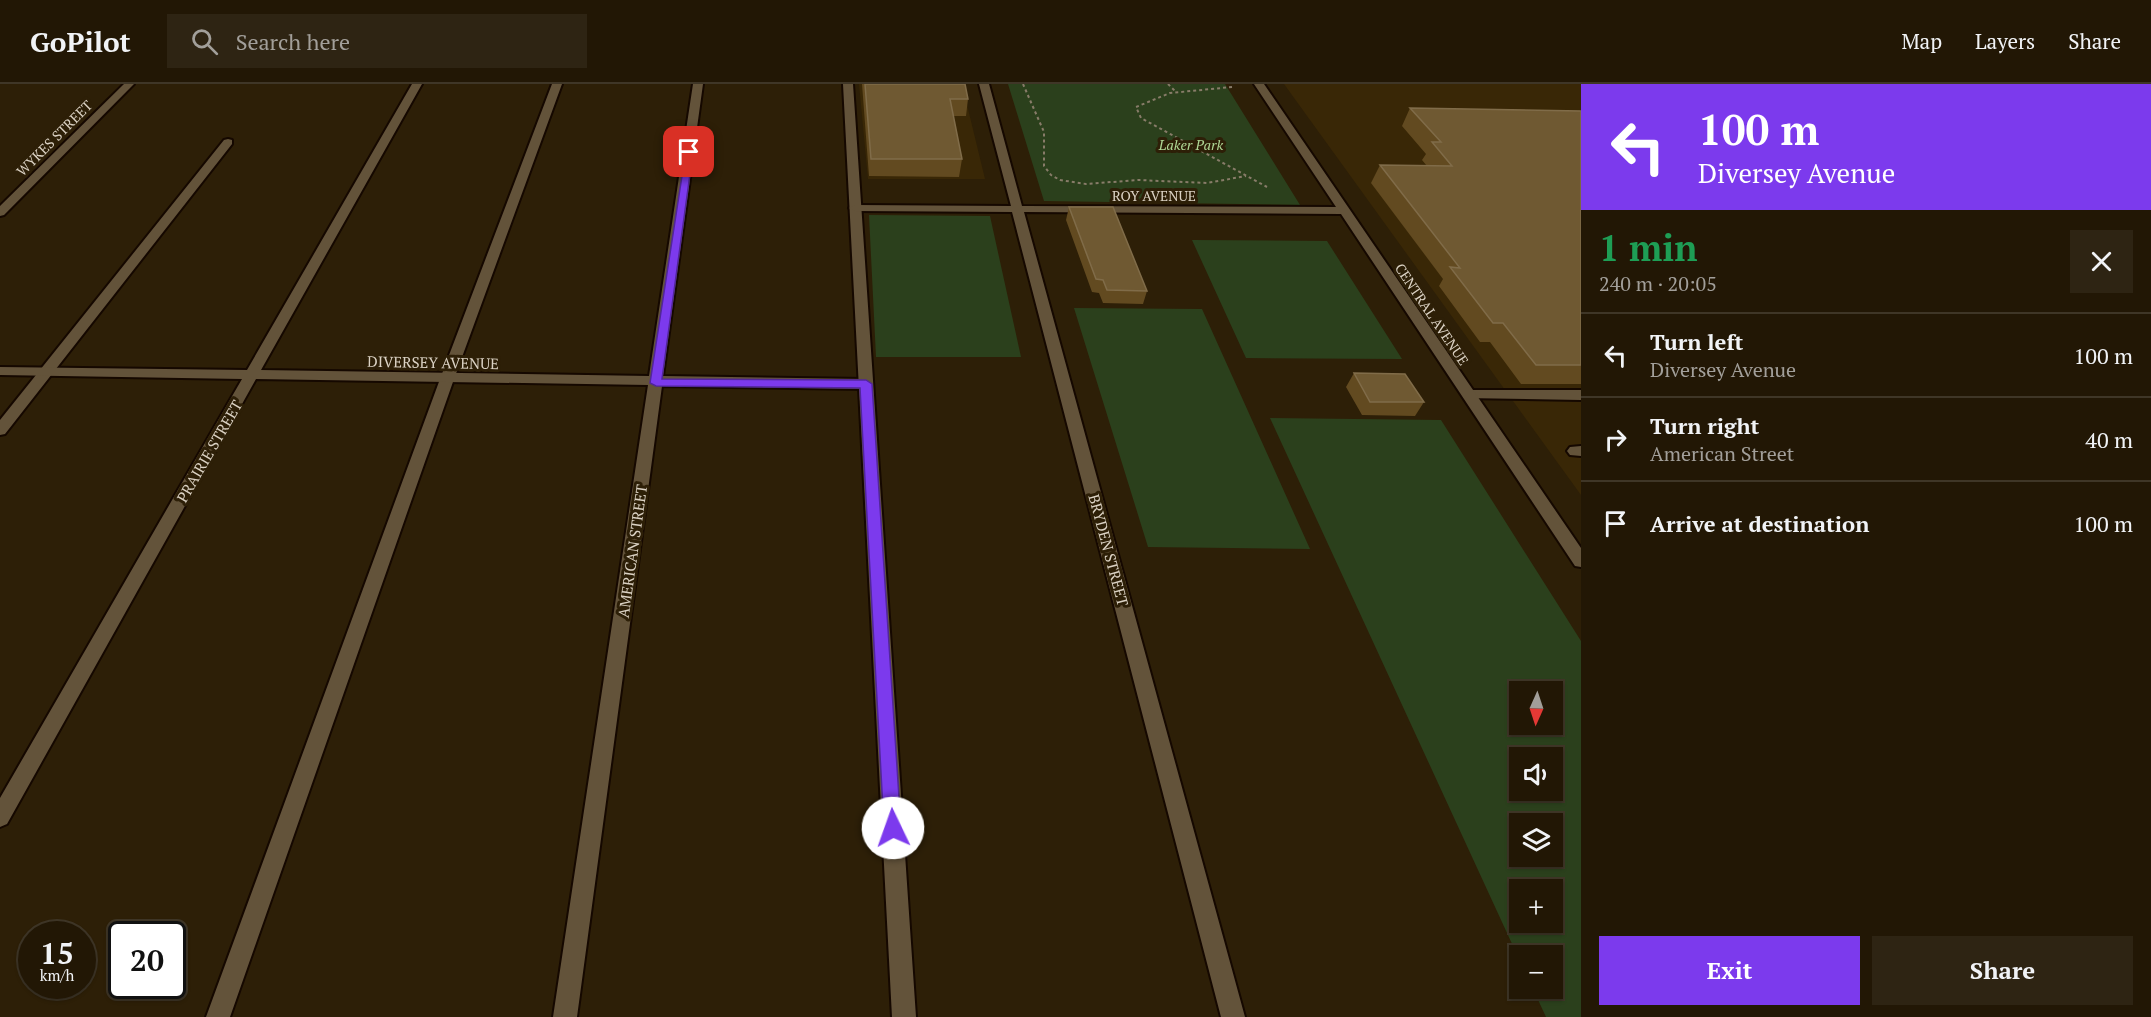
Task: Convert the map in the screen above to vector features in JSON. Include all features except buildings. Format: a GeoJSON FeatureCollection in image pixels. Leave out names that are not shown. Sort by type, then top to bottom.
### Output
{"type":"FeatureCollection","features":[{"type":"Feature","properties":{"kind":"street","name":"WYKES STREET"},"geometry":{"type":"LineString","coordinates":[[0,213],[129,84]]}},
{"type":"Feature","properties":{"kind":"street","name":"PRAIRIE STREET"},"geometry":{"type":"LineString","coordinates":[[0,817],[417,84]]}},
{"type":"Feature","properties":{"kind":"street"},"geometry":{"type":"LineString","coordinates":[[218,1017],[447,379],[557,84]]}},
{"type":"Feature","properties":{"kind":"street","name":"AMERICAN STREET"},"geometry":{"type":"LineString","coordinates":[[566,1017],[698,84]]}},
{"type":"Feature","properties":{"kind":"street"},"geometry":{"type":"LineString","coordinates":[[848,84],[904,1017]]}},
{"type":"Feature","properties":{"kind":"street","name":"BRYDEN STREET"},"geometry":{"type":"LineString","coordinates":[[984,84],[1233,1017]]}},
{"type":"Feature","properties":{"kind":"street","name":"CENTRAL AVENUE"},"geometry":{"type":"LineString","coordinates":[[1258,84],[1581,561]]}},
{"type":"Feature","properties":{"kind":"street"},"geometry":{"type":"LineString","coordinates":[[0,430],[228,142]]}},
{"type":"Feature","properties":{"kind":"street","name":"ROY AVENUE"},"geometry":{"type":"LineString","coordinates":[[855,208],[1345,211]]}},
{"type":"Feature","properties":{"kind":"street","name":"DIVERSEY AVENUE"},"geometry":{"type":"LineString","coordinates":[[0,371],[656,383],[866,384]]}},
{"type":"Feature","properties":{"kind":"street"},"geometry":{"type":"LineString","coordinates":[[1469,395],[1581,395]]}},
{"type":"Feature","properties":{"kind":"path"},"geometry":{"type":"LineString","coordinates":[[1023,84],[1045,138],[1044,165],[1047,171],[1058,180],[1071,183],[1138,180],[1212,183],[1232,182],[1246,176]]}},
{"type":"Feature","properties":{"kind":"path"},"geometry":{"type":"LineString","coordinates":[[1168,84],[1176,92]]}},
{"type":"Feature","properties":{"kind":"path"},"geometry":{"type":"LineString","coordinates":[[1232,87],[1176,92],[1148,99],[1136,107],[1141,118],[1274,190]]}},
{"type":"Feature","properties":{"kind":"shaded area"},"geometry":{"type":"Polygon","coordinates":[[[859,84],[962,84],[985,179],[868,179],[859,84]]]}},
{"type":"Feature","properties":{"kind":"shaded area"},"geometry":{"type":"Polygon","coordinates":[[[1284,84],[1581,84],[1581,495],[1310,120],[1284,84]]]}},
{"type":"Feature","properties":{"kind":"green space","name":"Laker Park"},"geometry":{"type":"Polygon","coordinates":[[[1008,84],[1225,84],[1300,205],[1044,201],[1008,84]]]}},
{"type":"Feature","properties":{"kind":"green space"},"geometry":{"type":"Polygon","coordinates":[[[869,215],[990,216],[1021,357],[876,357],[869,215]]]}},
{"type":"Feature","properties":{"kind":"green space"},"geometry":{"type":"Polygon","coordinates":[[[1192,240],[1327,241],[1402,359],[1246,358],[1192,240]]]}},
{"type":"Feature","properties":{"kind":"green space"},"geometry":{"type":"Polygon","coordinates":[[[1074,308],[1202,309],[1310,549],[1148,547],[1074,308]]]}},
{"type":"Feature","properties":{"kind":"green space"},"geometry":{"type":"Polygon","coordinates":[[[1270,418],[1441,420],[1581,641],[1581,1017],[1546,1017],[1538,999],[1563,999],[1563,945],[1513,945],[1270,418]]]}},
{"type":"Feature","properties":{"kind":"route"},"geometry":{"type":"LineString","coordinates":[[689,152],[656,383],[866,384],[893,828]]}}]}
